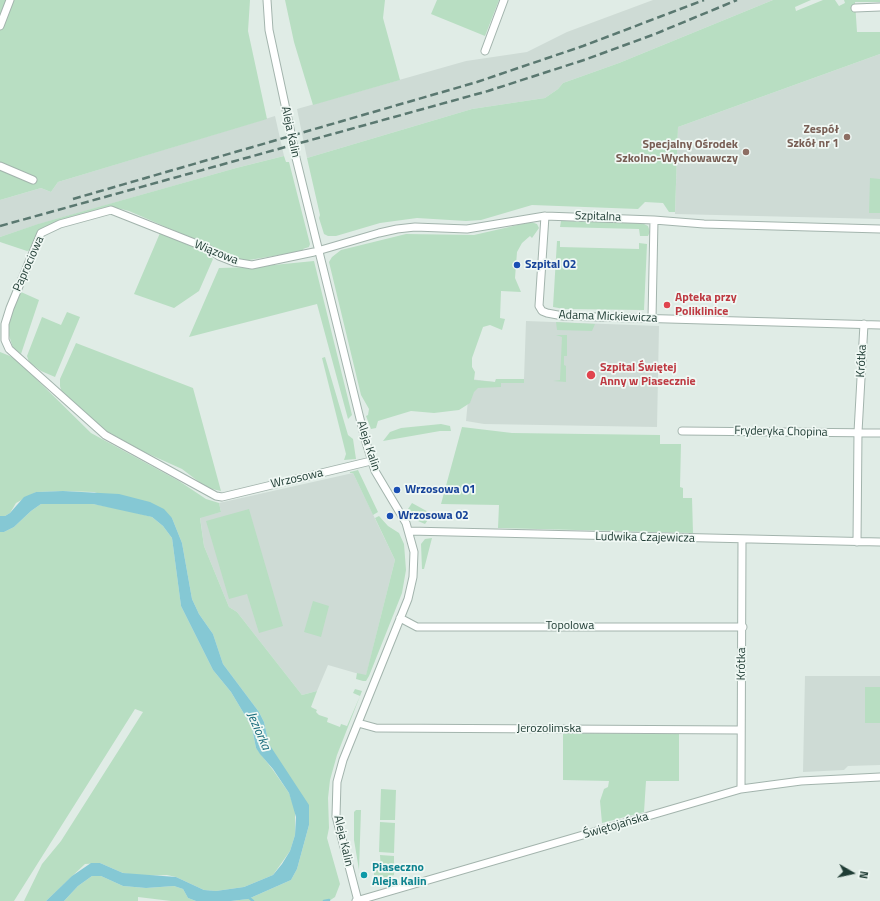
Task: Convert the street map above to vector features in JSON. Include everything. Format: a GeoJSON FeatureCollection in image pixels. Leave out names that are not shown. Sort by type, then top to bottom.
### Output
{"type":"FeatureCollection","features":[{"type":"Feature","properties":{"kind":"street"},"geometry":{"type":"LineString","coordinates":[[0,26],[10,0]]}},
{"type":"Feature","properties":{"kind":"street","name":"Aleja Kalin"},"geometry":{"type":"LineString","coordinates":[[267,0],[269,30],[296,158],[360,422],[371,461],[409,532],[414,552],[413,577],[408,599],[341,766],[336,796],[336,816],[358,901]]}},
{"type":"Feature","properties":{"kind":"street"},"geometry":{"type":"LineString","coordinates":[[485,51],[504,0]]}},
{"type":"Feature","properties":{"kind":"street"},"geometry":{"type":"LineString","coordinates":[[0,4],[7,8]]}},
{"type":"Feature","properties":{"kind":"street"},"geometry":{"type":"LineString","coordinates":[[856,8],[880,7]]}},
{"type":"Feature","properties":{"kind":"street"},"geometry":{"type":"LineString","coordinates":[[0,166],[33,180]]}},
{"type":"Feature","properties":{"kind":"street","name":"Paprociowa"},"geometry":{"type":"LineString","coordinates":[[117,212],[108,210],[60,224],[41,233],[5,324],[5,340],[10,349],[80,415],[105,435],[209,494],[222,497]]}},
{"type":"Feature","properties":{"kind":"street","name":"Wiązowa"},"geometry":{"type":"LineString","coordinates":[[117,212],[207,248],[219,256],[234,262],[252,265],[319,250]]}},
{"type":"Feature","properties":{"kind":"street","name":"Szpitalna"},"geometry":{"type":"LineString","coordinates":[[319,250],[397,229],[485,228],[545,216],[654,220],[704,224],[880,229]]}},
{"type":"Feature","properties":{"kind":"street","name":"Adama Mickiewicza"},"geometry":{"type":"LineString","coordinates":[[545,216],[539,303],[544,312],[553,315],[880,325]]}},
{"type":"Feature","properties":{"kind":"street"},"geometry":{"type":"LineString","coordinates":[[652,318],[654,220]]}},
{"type":"Feature","properties":{"kind":"street","name":"Krótka"},"geometry":{"type":"LineString","coordinates":[[856,542],[858,432],[864,324]]}},
{"type":"Feature","properties":{"kind":"street","name":"Fryderyka Chopina"},"geometry":{"type":"LineString","coordinates":[[682,431],[880,433]]}},
{"type":"Feature","properties":{"kind":"street","name":"Wrzosowa"},"geometry":{"type":"LineString","coordinates":[[222,497],[371,461]]}},
{"type":"Feature","properties":{"kind":"street","name":"Ludwika Czajewicza"},"geometry":{"type":"LineString","coordinates":[[409,532],[880,542]]}},
{"type":"Feature","properties":{"kind":"street","name":"Krótka"},"geometry":{"type":"LineString","coordinates":[[741,789],[743,627],[742,540]]}},
{"type":"Feature","properties":{"kind":"street","name":"Topolowa"},"geometry":{"type":"LineString","coordinates":[[400,618],[417,627],[743,627]]}},
{"type":"Feature","properties":{"kind":"street","name":"Jerozolimska"},"geometry":{"type":"LineString","coordinates":[[358,723],[376,728],[741,730]]}},
{"type":"Feature","properties":{"kind":"street","name":"Świętojańska"},"geometry":{"type":"LineString","coordinates":[[358,901],[741,789],[801,781],[880,777]]}},
{"type":"Feature","properties":{"kind":"shaded area"},"geometry":{"type":"Polygon","coordinates":[[[653,0],[773,0],[619,63],[563,83],[558,89],[545,98],[472,109],[307,158],[297,109],[466,61],[527,52],[567,32],[653,0]]]}},
{"type":"Feature","properties":{"kind":"shaded area"},"geometry":{"type":"Polygon","coordinates":[[[880,54],[880,219],[675,214],[678,127],[880,54]]]}},
{"type":"Feature","properties":{"kind":"shaded area"},"geometry":{"type":"Polygon","coordinates":[[[275,116],[284,156],[236,168],[39,224],[0,237],[0,200],[41,188],[51,192],[58,182],[275,116]]]}},
{"type":"Feature","properties":{"kind":"shaded area","name":"Szpital Świętej Anny w Piasecznie"},"geometry":{"type":"Polygon","coordinates":[[[526,321],[659,326],[657,427],[484,424],[466,421],[470,379],[495,382],[496,379],[524,379],[526,321]]]}},
{"type":"Feature","properties":{"kind":"shaded area"},"geometry":{"type":"Polygon","coordinates":[[[353,473],[395,560],[366,676],[328,665],[317,691],[302,695],[237,612],[229,607],[204,546],[200,517],[221,512],[219,503],[353,473]]]}},
{"type":"Feature","properties":{"kind":"shaded area"},"geometry":{"type":"Polygon","coordinates":[[[805,676],[880,676],[880,765],[848,766],[844,770],[803,772],[805,676]]]}},
{"type":"Feature","properties":{"kind":"green space"},"geometry":{"type":"Polygon","coordinates":[[[0,0],[250,0],[248,31],[267,119],[58,182],[51,192],[41,188],[0,200],[0,0]]]}},
{"type":"Feature","properties":{"kind":"green space"},"geometry":{"type":"Polygon","coordinates":[[[285,0],[385,0],[383,18],[400,80],[313,105],[294,42],[285,0]]]}},
{"type":"Feature","properties":{"kind":"green space"},"geometry":{"type":"Polygon","coordinates":[[[437,0],[499,0],[485,36],[431,14],[437,0]]]}},
{"type":"Feature","properties":{"kind":"green space"},"geometry":{"type":"Polygon","coordinates":[[[773,0],[811,0],[795,7],[796,11],[823,0],[835,0],[839,6],[845,3],[844,0],[880,0],[880,2],[855,2],[857,32],[880,32],[880,54],[678,127],[675,212],[669,212],[663,203],[645,202],[638,209],[532,205],[481,220],[466,221],[417,218],[380,223],[336,236],[328,236],[324,234],[319,218],[320,215],[307,158],[472,109],[545,98],[558,89],[563,83],[619,63],[773,0]]]}},
{"type":"Feature","properties":{"kind":"green space"},"geometry":{"type":"Polygon","coordinates":[[[284,156],[286,162],[289,162],[310,244],[309,247],[303,249],[304,251],[243,261],[230,257],[205,244],[129,211],[117,208],[107,208],[48,226],[31,250],[27,251],[0,242],[0,237],[38,224],[236,168],[284,156]]]}},
{"type":"Feature","properties":{"kind":"green space"},"geometry":{"type":"Polygon","coordinates":[[[870,178],[880,179],[880,213],[869,213],[870,178]]]}},
{"type":"Feature","properties":{"kind":"green space"},"geometry":{"type":"Polygon","coordinates":[[[561,221],[642,223],[648,226],[650,232],[648,236],[640,236],[639,229],[560,227],[561,221]]]}},
{"type":"Feature","properties":{"kind":"green space"},"geometry":{"type":"Polygon","coordinates":[[[531,222],[537,224],[539,228],[532,238],[530,236],[522,243],[517,252],[515,278],[521,292],[501,291],[500,318],[505,319],[502,330],[490,325],[483,327],[472,358],[472,367],[475,372],[474,380],[495,382],[496,379],[524,379],[524,383],[501,383],[501,387],[478,388],[474,392],[470,403],[459,410],[434,413],[411,411],[378,421],[376,428],[371,429],[366,416],[368,415],[369,409],[361,395],[329,262],[332,257],[341,250],[406,234],[474,235],[531,222]]]}},
{"type":"Feature","properties":{"kind":"green space"},"geometry":{"type":"Polygon","coordinates":[[[160,233],[207,253],[213,259],[199,291],[174,308],[134,294],[160,233]]]}},
{"type":"Feature","properties":{"kind":"green space"},"geometry":{"type":"Polygon","coordinates":[[[557,241],[560,241],[560,247],[639,249],[639,243],[647,244],[644,310],[564,309],[553,307],[557,241]]]}},
{"type":"Feature","properties":{"kind":"green space"},"geometry":{"type":"Polygon","coordinates":[[[314,261],[352,415],[348,419],[317,304],[189,337],[219,268],[253,267],[314,261]]]}},
{"type":"Feature","properties":{"kind":"green space"},"geometry":{"type":"Polygon","coordinates":[[[21,292],[39,300],[21,354],[13,348],[8,332],[10,317],[21,292]]]}},
{"type":"Feature","properties":{"kind":"green space"},"geometry":{"type":"Polygon","coordinates":[[[67,312],[80,317],[55,377],[41,371],[29,362],[27,356],[42,317],[61,325],[67,312]]]}},
{"type":"Feature","properties":{"kind":"green space"},"geometry":{"type":"Polygon","coordinates":[[[556,322],[595,324],[592,331],[557,330],[556,322]]]}},
{"type":"Feature","properties":{"kind":"green space"},"geometry":{"type":"Polygon","coordinates":[[[556,335],[567,335],[567,356],[564,356],[564,365],[566,366],[566,382],[553,381],[560,380],[562,337],[556,335]]]}},
{"type":"Feature","properties":{"kind":"green space"},"geometry":{"type":"Polygon","coordinates":[[[76,343],[193,388],[221,491],[207,488],[182,469],[142,451],[101,428],[86,416],[61,390],[60,386],[60,379],[76,343]]]}},
{"type":"Feature","properties":{"kind":"green space"},"geometry":{"type":"Polygon","coordinates":[[[0,352],[19,362],[91,433],[179,481],[206,499],[219,503],[221,512],[200,518],[204,546],[229,607],[237,612],[302,695],[317,691],[311,707],[317,710],[316,712],[319,715],[328,718],[327,722],[340,727],[341,724],[347,726],[360,696],[353,693],[355,689],[362,691],[337,755],[330,780],[328,798],[329,828],[327,838],[340,884],[335,897],[329,901],[231,901],[248,899],[291,880],[297,869],[309,825],[269,744],[264,722],[259,712],[223,664],[213,634],[199,614],[192,599],[182,543],[172,518],[94,492],[63,491],[36,492],[16,503],[10,513],[5,516],[0,516],[0,352]]]}},
{"type":"Feature","properties":{"kind":"green space"},"geometry":{"type":"Polygon","coordinates":[[[325,357],[348,435],[353,439],[356,459],[344,460],[346,454],[322,358],[325,357]]]}},
{"type":"Feature","properties":{"kind":"green space"},"geometry":{"type":"Polygon","coordinates":[[[441,424],[450,426],[451,431],[440,431],[383,441],[390,432],[401,428],[441,424]]]}},
{"type":"Feature","properties":{"kind":"green space"},"geometry":{"type":"Polygon","coordinates":[[[462,427],[512,433],[660,435],[660,444],[681,444],[680,487],[683,488],[683,498],[692,498],[693,533],[498,528],[499,505],[441,504],[462,427]]]}},
{"type":"Feature","properties":{"kind":"green space"},"geometry":{"type":"Polygon","coordinates":[[[358,470],[378,512],[373,515],[353,473],[350,473],[358,470]]]}},
{"type":"Feature","properties":{"kind":"green space"},"geometry":{"type":"Polygon","coordinates":[[[412,503],[432,514],[425,524],[418,521],[408,509],[412,503]]]}},
{"type":"Feature","properties":{"kind":"green space"},"geometry":{"type":"Polygon","coordinates":[[[41,504],[93,504],[126,510],[152,517],[163,526],[172,538],[181,606],[213,670],[231,692],[252,728],[256,748],[289,793],[295,810],[295,835],[290,851],[273,875],[244,887],[216,891],[204,890],[176,877],[167,875],[140,876],[123,873],[100,863],[85,864],[46,901],[24,901],[42,864],[61,841],[143,712],[135,709],[14,901],[0,901],[0,532],[4,532],[14,527],[41,504]]]}},
{"type":"Feature","properties":{"kind":"green space"},"geometry":{"type":"Polygon","coordinates":[[[249,509],[283,626],[259,633],[247,594],[229,599],[206,521],[249,509]]]}},
{"type":"Feature","properties":{"kind":"green space"},"geometry":{"type":"Polygon","coordinates":[[[379,516],[388,526],[399,533],[404,544],[406,570],[402,593],[369,676],[366,681],[363,681],[356,679],[357,673],[366,675],[395,560],[375,518],[379,516]]]}},
{"type":"Feature","properties":{"kind":"green space"},"geometry":{"type":"Polygon","coordinates":[[[432,538],[424,569],[422,569],[421,544],[425,539],[432,538]]]}},
{"type":"Feature","properties":{"kind":"green space"},"geometry":{"type":"Polygon","coordinates":[[[313,601],[329,606],[321,637],[304,632],[313,601]]]}},
{"type":"Feature","properties":{"kind":"green space"},"geometry":{"type":"Polygon","coordinates":[[[865,687],[880,687],[880,723],[865,723],[865,687]]]}},
{"type":"Feature","properties":{"kind":"green space"},"geometry":{"type":"Polygon","coordinates":[[[563,733],[679,734],[679,781],[646,781],[644,812],[602,823],[600,801],[604,789],[608,787],[609,781],[563,780],[563,733]]]}},
{"type":"Feature","properties":{"kind":"green space"},"geometry":{"type":"Polygon","coordinates":[[[381,789],[396,790],[395,820],[380,820],[381,789]]]}},
{"type":"Feature","properties":{"kind":"green space"},"geometry":{"type":"Polygon","coordinates":[[[356,810],[361,810],[359,870],[354,840],[354,812],[356,810]]]}},
{"type":"Feature","properties":{"kind":"green space"},"geometry":{"type":"Polygon","coordinates":[[[380,822],[395,823],[394,853],[379,852],[380,822]]]}},
{"type":"Feature","properties":{"kind":"green space"},"geometry":{"type":"Polygon","coordinates":[[[380,855],[394,856],[394,875],[376,881],[374,880],[374,870],[381,870],[380,855]]]}},
{"type":"Feature","properties":{"kind":"green space"},"geometry":{"type":"Polygon","coordinates":[[[92,876],[101,876],[123,886],[146,888],[174,886],[183,889],[188,898],[196,901],[171,901],[138,897],[138,901],[64,901],[78,886],[92,876]]]}},
{"type":"Feature","properties":{"kind":"water","name":"Jeziorka"},"geometry":{"type":"Polygon","coordinates":[[[63,491],[119,494],[150,502],[164,509],[172,518],[182,543],[192,599],[199,614],[213,634],[223,664],[259,712],[264,722],[269,744],[309,805],[309,825],[297,869],[291,880],[248,899],[231,901],[196,901],[188,898],[183,889],[174,886],[146,888],[123,886],[101,876],[92,876],[78,886],[64,901],[46,901],[72,876],[91,863],[100,863],[123,873],[176,877],[204,890],[216,891],[244,887],[273,875],[282,864],[290,851],[295,835],[296,817],[289,793],[273,769],[256,748],[252,728],[231,692],[213,670],[181,606],[172,538],[163,526],[152,517],[93,504],[41,504],[14,527],[4,532],[0,532],[0,516],[5,516],[10,513],[24,497],[36,492],[63,491]]]}},
{"type":"Feature","properties":{"kind":"waterway"},"geometry":{"type":"LineString","coordinates":[[247,896],[253,901]]}},
{"type":"Feature","properties":{"kind":"waterway"},"geometry":{"type":"LineString","coordinates":[[324,901],[329,900]]}},
{"type":"Feature","properties":{"kind":"railway"},"geometry":{"type":"LineString","coordinates":[[73,199],[477,82],[583,46],[704,0]]}},
{"type":"Feature","properties":{"kind":"railway"},"geometry":{"type":"LineString","coordinates":[[0,226],[488,91],[587,59],[655,34],[737,0]]}},
{"type":"Feature","properties":{"kind":"place","name":"Zespół Szkół nr 1"},"geometry":{"type":"Point","coordinates":[847,137]}},
{"type":"Feature","properties":{"kind":"place","name":"Specjalny Ośrodek Szkolno-Wychowawczy"},"geometry":{"type":"Point","coordinates":[746,152]}},
{"type":"Feature","properties":{"kind":"place","name":"Szpital 02"},"geometry":{"type":"Point","coordinates":[517,265]}},
{"type":"Feature","properties":{"kind":"place","name":"Apteka przy Poliklinice"},"geometry":{"type":"Point","coordinates":[667,305]}},
{"type":"Feature","properties":{"kind":"place","name":"Szpital Świętej Anny w Piasecznie"},"geometry":{"type":"Point","coordinates":[591,375]}},
{"type":"Feature","properties":{"kind":"place","name":"Wrzosowa 01"},"geometry":{"type":"Point","coordinates":[397,490]}},
{"type":"Feature","properties":{"kind":"place","name":"Wrzosowa 02"},"geometry":{"type":"Point","coordinates":[390,516]}},
{"type":"Feature","properties":{"kind":"place","name":"Piaseczno Aleja Kalin"},"geometry":{"type":"Point","coordinates":[364,875]}}]}
